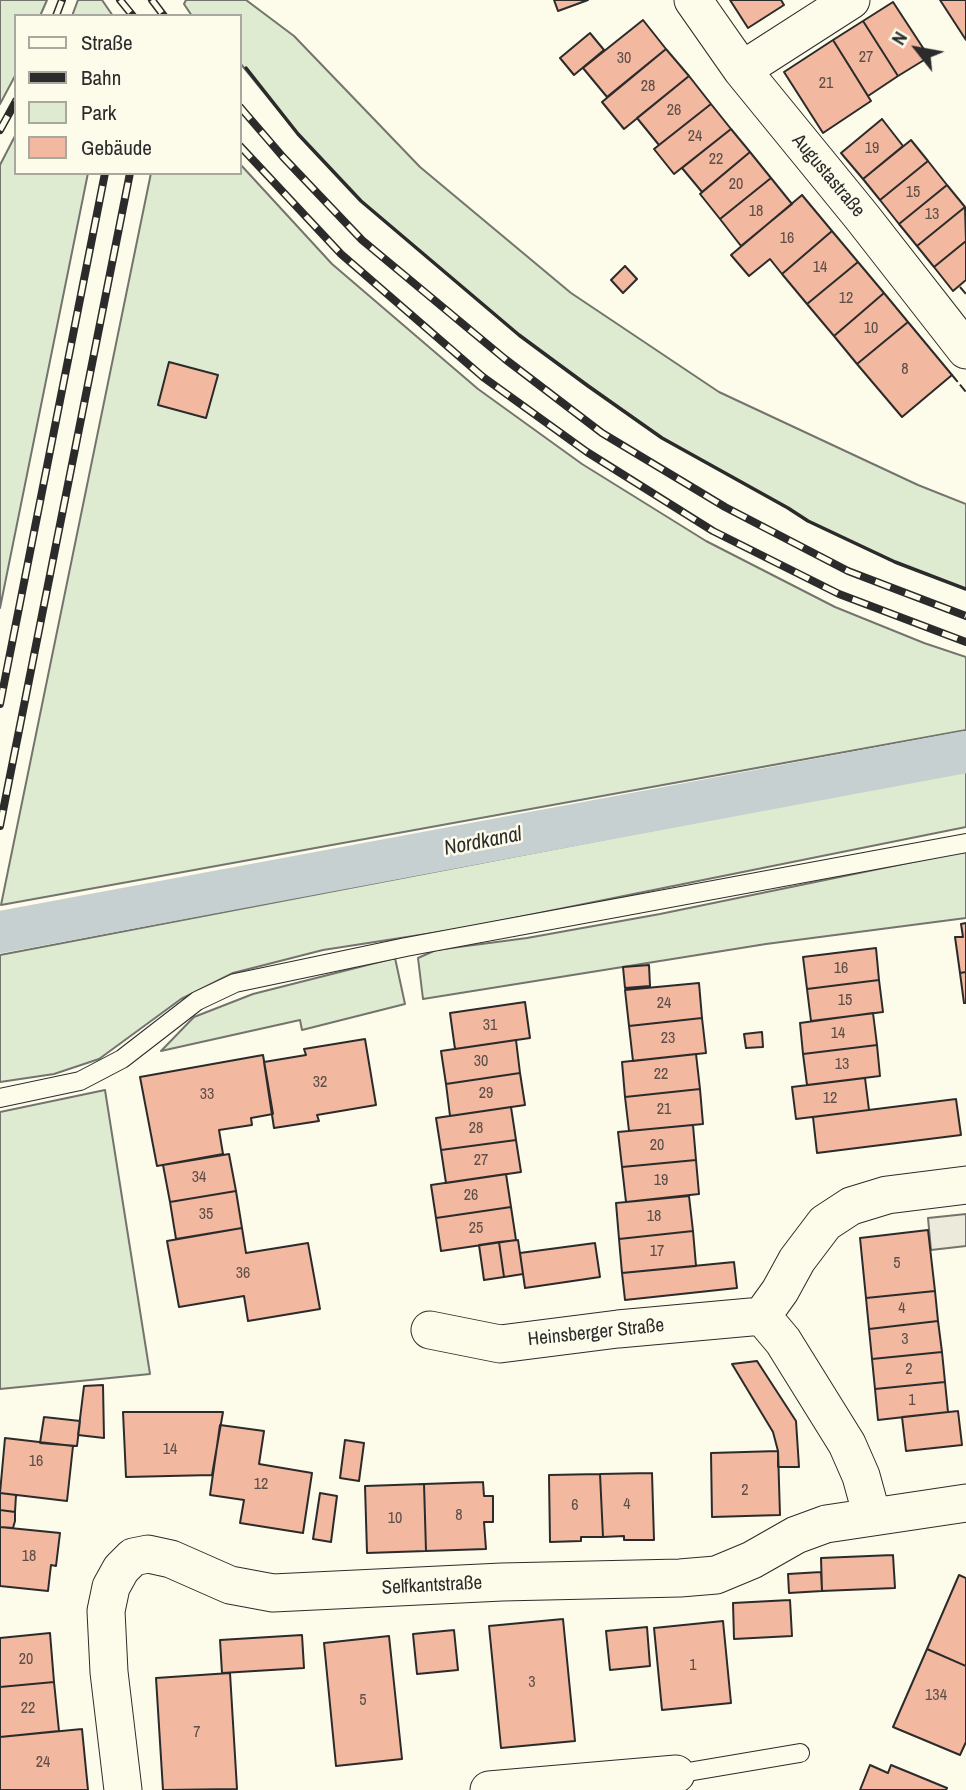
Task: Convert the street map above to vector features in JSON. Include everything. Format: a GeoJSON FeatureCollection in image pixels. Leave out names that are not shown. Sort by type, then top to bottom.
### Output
{"type":"FeatureCollection","features":[{"type":"Feature","properties":{"kind":"street","name":"Augustastraße"},"geometry":{"type":"LineString","coordinates":[[692,0],[743,70],[966,350]]}},
{"type":"Feature","properties":{"kind":"street"},"geometry":{"type":"LineString","coordinates":[[743,70],[851,0]]}},
{"type":"Feature","properties":{"kind":"street"},"geometry":{"type":"LineString","coordinates":[[872,1516],[861,1476],[847,1444],[783,1341],[762,1316],[797,1260],[825,1223],[851,1206],[887,1195],[966,1185]]}},
{"type":"Feature","properties":{"kind":"street","name":"Heinsberger Straße"},"geometry":{"type":"LineString","coordinates":[[430,1330],[500,1344],[618,1329],[762,1316]]}},
{"type":"Feature","properties":{"kind":"street","name":"Selfkantstraße"},"geometry":{"type":"LineString","coordinates":[[123,1790],[106,1611],[111,1587],[121,1569],[133,1557],[149,1554],[172,1559],[230,1585],[273,1593],[502,1582],[680,1578],[716,1575],[816,1527],[966,1503]]}},
{"type":"Feature","properties":{"kind":"street"},"geometry":{"type":"LineString","coordinates":[[489,1790],[676,1773]]}},
{"type":"Feature","properties":{"kind":"lane"},"geometry":{"type":"LineString","coordinates":[[0,1098],[80,1081],[122,1059],[197,1001],[235,983],[420,945],[966,843]]}},
{"type":"Feature","properties":{"kind":"lane"},"geometry":{"type":"LineString","coordinates":[[676,1773],[800,1754]]}},
{"type":"Feature","properties":{"kind":"green space"},"geometry":{"type":"Polygon","coordinates":[[[0,0],[47,0],[41,14],[14,14],[14,78],[0,104],[0,0]]]}},
{"type":"Feature","properties":{"kind":"green space"},"geometry":{"type":"Polygon","coordinates":[[[78,0],[102,0],[112,14],[73,14],[78,0]]]}},
{"type":"Feature","properties":{"kind":"green space"},"geometry":{"type":"Polygon","coordinates":[[[186,0],[246,0],[294,36],[420,167],[571,293],[719,392],[918,485],[966,504],[966,589],[895,562],[808,521],[662,438],[519,335],[361,201],[298,134],[242,65],[242,14],[191,14],[184,4],[186,0]]]}},
{"type":"Feature","properties":{"kind":"green space"},"geometry":{"type":"Polygon","coordinates":[[[14,138],[14,175],[88,175],[0,608],[0,165],[14,138]]]}},
{"type":"Feature","properties":{"kind":"green space"},"geometry":{"type":"Polygon","coordinates":[[[242,166],[332,264],[478,389],[582,464],[706,541],[835,607],[966,657],[966,730],[1,905],[151,175],[242,175],[242,166]]]}},
{"type":"Feature","properties":{"kind":"green space"},"geometry":{"type":"Polygon","coordinates":[[[966,770],[966,827],[465,928],[323,950],[233,973],[181,999],[99,1059],[54,1074],[0,1082],[0,955],[966,770]]]}},
{"type":"Feature","properties":{"kind":"green space"},"geometry":{"type":"Polygon","coordinates":[[[966,851],[966,918],[766,944],[423,999],[418,958],[436,950],[527,938],[660,914],[966,851]]]}},
{"type":"Feature","properties":{"kind":"green space"},"geometry":{"type":"Polygon","coordinates":[[[395,958],[405,1004],[302,1030],[300,1020],[161,1051],[194,1017],[253,994],[395,958]]]}},
{"type":"Feature","properties":{"kind":"green space"},"geometry":{"type":"Polygon","coordinates":[[[105,1090],[150,1374],[0,1389],[0,1112],[105,1090]]]}},
{"type":"Feature","properties":{"kind":"shaded area"},"geometry":{"type":"Polygon","coordinates":[[[966,1214],[966,1246],[931,1250],[928,1218],[966,1214]]]}},
{"type":"Feature","properties":{"kind":"building"},"geometry":{"type":"Polygon","coordinates":[[[554,0],[588,0],[558,11],[554,0]]]}},
{"type":"Feature","properties":{"kind":"building"},"geometry":{"type":"Polygon","coordinates":[[[730,0],[781,0],[784,5],[748,28],[730,0]]]}},
{"type":"Feature","properties":{"kind":"building"},"geometry":{"type":"Polygon","coordinates":[[[940,0],[966,0],[966,40],[940,0]]]}},
{"type":"Feature","properties":{"kind":"building"},"geometry":{"type":"Polygon","coordinates":[[[893,2],[929,57],[898,76],[863,21],[893,2]]]}},
{"type":"Feature","properties":{"kind":"building"},"geometry":{"type":"Polygon","coordinates":[[[643,20],[666,49],[607,97],[583,68],[643,20]]]}},
{"type":"Feature","properties":{"kind":"building"},"geometry":{"type":"Polygon","coordinates":[[[863,21],[898,76],[868,96],[833,40],[863,21]]]}},
{"type":"Feature","properties":{"kind":"building"},"geometry":{"type":"Polygon","coordinates":[[[590,33],[604,50],[574,75],[560,58],[590,33]]]}},
{"type":"Feature","properties":{"kind":"building"},"geometry":{"type":"Polygon","coordinates":[[[833,40],[871,101],[823,133],[784,72],[833,40]]]}},
{"type":"Feature","properties":{"kind":"building"},"geometry":{"type":"Polygon","coordinates":[[[666,49],[689,76],[624,129],[602,102],[666,49]]]}},
{"type":"Feature","properties":{"kind":"building"},"geometry":{"type":"Polygon","coordinates":[[[689,76],[711,104],[659,145],[637,118],[689,76]]]}},
{"type":"Feature","properties":{"kind":"building"},"geometry":{"type":"Polygon","coordinates":[[[711,104],[731,129],[674,174],[654,149],[711,104]]]}},
{"type":"Feature","properties":{"kind":"building"},"geometry":{"type":"Polygon","coordinates":[[[882,119],[903,146],[863,179],[841,153],[882,119]]]}},
{"type":"Feature","properties":{"kind":"building"},"geometry":{"type":"Polygon","coordinates":[[[731,129],[750,152],[702,192],[682,168],[731,129]]]}},
{"type":"Feature","properties":{"kind":"building"},"geometry":{"type":"Polygon","coordinates":[[[911,140],[928,161],[880,200],[863,179],[911,140]]]}},
{"type":"Feature","properties":{"kind":"building"},"geometry":{"type":"Polygon","coordinates":[[[750,152],[771,178],[720,219],[700,194],[750,152]]]}},
{"type":"Feature","properties":{"kind":"building"},"geometry":{"type":"Polygon","coordinates":[[[928,161],[947,185],[899,224],[880,200],[928,161]]]}},
{"type":"Feature","properties":{"kind":"building"},"geometry":{"type":"Polygon","coordinates":[[[771,178],[792,204],[741,246],[720,219],[771,178]]]}},
{"type":"Feature","properties":{"kind":"building"},"geometry":{"type":"Polygon","coordinates":[[[947,185],[965,207],[917,246],[899,224],[947,185]]]}},
{"type":"Feature","properties":{"kind":"building"},"geometry":{"type":"Polygon","coordinates":[[[802,195],[832,231],[782,274],[770,259],[749,276],[731,255],[802,195]]]}},
{"type":"Feature","properties":{"kind":"building"},"geometry":{"type":"Polygon","coordinates":[[[965,207],[966,241],[934,267],[917,246],[965,207]]]}},
{"type":"Feature","properties":{"kind":"building"},"geometry":{"type":"Polygon","coordinates":[[[832,231],[858,262],[807,304],[782,274],[832,231]]]}},
{"type":"Feature","properties":{"kind":"building"},"geometry":{"type":"Polygon","coordinates":[[[966,241],[966,280],[953,291],[934,267],[966,241]]]}},
{"type":"Feature","properties":{"kind":"building"},"geometry":{"type":"Polygon","coordinates":[[[858,262],[884,293],[834,336],[807,304],[858,262]]]}},
{"type":"Feature","properties":{"kind":"building"},"geometry":{"type":"Polygon","coordinates":[[[625,266],[637,279],[623,293],[611,280],[625,266]]]}},
{"type":"Feature","properties":{"kind":"building"},"geometry":{"type":"Polygon","coordinates":[[[884,293],[908,322],[857,364],[834,336],[884,293]]]}},
{"type":"Feature","properties":{"kind":"building"},"geometry":{"type":"Polygon","coordinates":[[[908,322],[952,375],[902,417],[857,364],[908,322]]]}},
{"type":"Feature","properties":{"kind":"building"},"geometry":{"type":"Polygon","coordinates":[[[169,362],[218,375],[206,418],[158,405],[169,362]]]}},
{"type":"Feature","properties":{"kind":"building"},"geometry":{"type":"Polygon","coordinates":[[[966,923],[966,972],[960,973],[955,937],[963,937],[961,924],[966,923]]]}},
{"type":"Feature","properties":{"kind":"building"},"geometry":{"type":"Polygon","coordinates":[[[876,948],[879,980],[807,989],[803,957],[876,948]]]}},
{"type":"Feature","properties":{"kind":"building"},"geometry":{"type":"Polygon","coordinates":[[[649,965],[650,986],[625,988],[623,967],[649,965]]]}},
{"type":"Feature","properties":{"kind":"building"},"geometry":{"type":"Polygon","coordinates":[[[966,972],[966,1003],[964,1003],[960,973],[966,972]]]}},
{"type":"Feature","properties":{"kind":"building"},"geometry":{"type":"Polygon","coordinates":[[[879,980],[883,1012],[811,1021],[807,989],[879,980]]]}},
{"type":"Feature","properties":{"kind":"building"},"geometry":{"type":"Polygon","coordinates":[[[699,983],[702,1018],[629,1026],[625,990],[699,983]]]}},
{"type":"Feature","properties":{"kind":"building"},"geometry":{"type":"Polygon","coordinates":[[[525,1002],[530,1038],[455,1049],[450,1013],[525,1002]]]}},
{"type":"Feature","properties":{"kind":"building"},"geometry":{"type":"Polygon","coordinates":[[[873,1013],[877,1045],[803,1054],[800,1023],[873,1013]]]}},
{"type":"Feature","properties":{"kind":"building"},"geometry":{"type":"Polygon","coordinates":[[[702,1018],[706,1053],[633,1061],[629,1026],[702,1018]]]}},
{"type":"Feature","properties":{"kind":"building"},"geometry":{"type":"Polygon","coordinates":[[[762,1032],[763,1047],[746,1048],[744,1034],[762,1032]]]}},
{"type":"Feature","properties":{"kind":"building"},"geometry":{"type":"Polygon","coordinates":[[[365,1039],[376,1105],[317,1115],[319,1121],[274,1128],[264,1062],[306,1055],[304,1049],[365,1039]]]}},
{"type":"Feature","properties":{"kind":"building"},"geometry":{"type":"Polygon","coordinates":[[[516,1040],[520,1073],[446,1084],[441,1051],[516,1040]]]}},
{"type":"Feature","properties":{"kind":"building"},"geometry":{"type":"Polygon","coordinates":[[[877,1045],[880,1076],[807,1085],[803,1054],[877,1045]]]}},
{"type":"Feature","properties":{"kind":"building"},"geometry":{"type":"Polygon","coordinates":[[[696,1054],[700,1089],[625,1097],[622,1062],[696,1054]]]}},
{"type":"Feature","properties":{"kind":"building"},"geometry":{"type":"Polygon","coordinates":[[[263,1055],[273,1114],[251,1118],[252,1125],[219,1130],[223,1154],[157,1166],[140,1077],[263,1055]]]}},
{"type":"Feature","properties":{"kind":"building"},"geometry":{"type":"Polygon","coordinates":[[[520,1073],[525,1105],[450,1116],[446,1084],[520,1073]]]}},
{"type":"Feature","properties":{"kind":"building"},"geometry":{"type":"Polygon","coordinates":[[[865,1078],[869,1110],[796,1119],[792,1087],[865,1078]]]}},
{"type":"Feature","properties":{"kind":"building"},"geometry":{"type":"Polygon","coordinates":[[[700,1089],[703,1124],[629,1131],[625,1097],[700,1089]]]}},
{"type":"Feature","properties":{"kind":"building"},"geometry":{"type":"Polygon","coordinates":[[[956,1099],[961,1135],[817,1153],[813,1117],[956,1099]]]}},
{"type":"Feature","properties":{"kind":"building"},"geometry":{"type":"Polygon","coordinates":[[[511,1107],[516,1140],[441,1150],[436,1118],[511,1107]]]}},
{"type":"Feature","properties":{"kind":"building"},"geometry":{"type":"Polygon","coordinates":[[[693,1125],[696,1160],[622,1167],[618,1132],[693,1125]]]}},
{"type":"Feature","properties":{"kind":"building"},"geometry":{"type":"Polygon","coordinates":[[[516,1140],[521,1172],[446,1183],[441,1150],[516,1140]]]}},
{"type":"Feature","properties":{"kind":"building"},"geometry":{"type":"Polygon","coordinates":[[[229,1154],[236,1191],[170,1202],[163,1165],[229,1154]]]}},
{"type":"Feature","properties":{"kind":"building"},"geometry":{"type":"Polygon","coordinates":[[[696,1160],[699,1194],[626,1202],[622,1167],[696,1160]]]}},
{"type":"Feature","properties":{"kind":"building"},"geometry":{"type":"Polygon","coordinates":[[[506,1174],[511,1207],[436,1218],[431,1185],[506,1174]]]}},
{"type":"Feature","properties":{"kind":"building"},"geometry":{"type":"Polygon","coordinates":[[[236,1191],[242,1228],[176,1239],[170,1202],[236,1191]]]}},
{"type":"Feature","properties":{"kind":"building"},"geometry":{"type":"Polygon","coordinates":[[[689,1196],[693,1231],[619,1239],[616,1203],[689,1196]]]}},
{"type":"Feature","properties":{"kind":"building"},"geometry":{"type":"Polygon","coordinates":[[[511,1207],[516,1240],[441,1251],[436,1218],[511,1207]]]}},
{"type":"Feature","properties":{"kind":"building"},"geometry":{"type":"Polygon","coordinates":[[[242,1228],[246,1253],[308,1243],[320,1309],[248,1321],[244,1296],[179,1307],[167,1241],[242,1228]]]}},
{"type":"Feature","properties":{"kind":"building"},"geometry":{"type":"Polygon","coordinates":[[[928,1230],[935,1291],[866,1298],[860,1238],[928,1230]]]}},
{"type":"Feature","properties":{"kind":"building"},"geometry":{"type":"Polygon","coordinates":[[[693,1231],[696,1266],[622,1273],[619,1239],[693,1231]]]}},
{"type":"Feature","properties":{"kind":"building"},"geometry":{"type":"Polygon","coordinates":[[[518,1240],[523,1274],[504,1277],[499,1242],[518,1240]]]}},
{"type":"Feature","properties":{"kind":"building"},"geometry":{"type":"Polygon","coordinates":[[[499,1242],[504,1277],[484,1280],[479,1245],[499,1242]]]}},
{"type":"Feature","properties":{"kind":"building"},"geometry":{"type":"Polygon","coordinates":[[[595,1243],[600,1277],[525,1288],[520,1253],[595,1243]]]}},
{"type":"Feature","properties":{"kind":"building"},"geometry":{"type":"Polygon","coordinates":[[[734,1262],[737,1288],[625,1300],[622,1273],[734,1262]]]}},
{"type":"Feature","properties":{"kind":"building"},"geometry":{"type":"Polygon","coordinates":[[[935,1291],[938,1321],[869,1329],[866,1298],[935,1291]]]}},
{"type":"Feature","properties":{"kind":"building"},"geometry":{"type":"Polygon","coordinates":[[[938,1321],[942,1352],[872,1359],[869,1329],[938,1321]]]}},
{"type":"Feature","properties":{"kind":"building"},"geometry":{"type":"Polygon","coordinates":[[[942,1352],[945,1382],[875,1389],[872,1359],[942,1352]]]}},
{"type":"Feature","properties":{"kind":"building"},"geometry":{"type":"Polygon","coordinates":[[[757,1361],[796,1421],[799,1467],[778,1467],[778,1451],[773,1432],[732,1364],[757,1361]]]}},
{"type":"Feature","properties":{"kind":"building"},"geometry":{"type":"Polygon","coordinates":[[[945,1382],[948,1412],[878,1420],[875,1389],[945,1382]]]}},
{"type":"Feature","properties":{"kind":"building"},"geometry":{"type":"Polygon","coordinates":[[[103,1385],[104,1438],[78,1435],[84,1386],[103,1385]]]}},
{"type":"Feature","properties":{"kind":"building"},"geometry":{"type":"Polygon","coordinates":[[[958,1411],[962,1445],[906,1451],[902,1417],[958,1411]]]}},
{"type":"Feature","properties":{"kind":"building"},"geometry":{"type":"Polygon","coordinates":[[[123,1412],[223,1412],[212,1475],[126,1477],[123,1412]]]}},
{"type":"Feature","properties":{"kind":"building"},"geometry":{"type":"Polygon","coordinates":[[[44,1417],[80,1421],[77,1446],[40,1443],[44,1417]]]}},
{"type":"Feature","properties":{"kind":"building"},"geometry":{"type":"Polygon","coordinates":[[[220,1425],[264,1431],[259,1464],[312,1473],[303,1533],[240,1523],[244,1500],[210,1495],[220,1425]]]}},
{"type":"Feature","properties":{"kind":"building"},"geometry":{"type":"Polygon","coordinates":[[[5,1438],[73,1446],[67,1501],[0,1493],[5,1438]]]}},
{"type":"Feature","properties":{"kind":"building"},"geometry":{"type":"Polygon","coordinates":[[[345,1440],[364,1443],[359,1481],[340,1478],[345,1440]]]}},
{"type":"Feature","properties":{"kind":"building"},"geometry":{"type":"Polygon","coordinates":[[[778,1451],[780,1515],[712,1517],[711,1453],[778,1451]]]}},
{"type":"Feature","properties":{"kind":"building"},"geometry":{"type":"Polygon","coordinates":[[[652,1473],[654,1540],[624,1540],[624,1536],[603,1537],[600,1474],[652,1473]]]}},
{"type":"Feature","properties":{"kind":"building"},"geometry":{"type":"Polygon","coordinates":[[[600,1474],[603,1537],[550,1542],[549,1475],[600,1474]]]}},
{"type":"Feature","properties":{"kind":"building"},"geometry":{"type":"Polygon","coordinates":[[[483,1482],[484,1496],[493,1496],[493,1522],[484,1522],[486,1549],[426,1551],[424,1484],[483,1482]]]}},
{"type":"Feature","properties":{"kind":"building"},"geometry":{"type":"Polygon","coordinates":[[[424,1484],[426,1551],[367,1553],[365,1486],[424,1484]]]}},
{"type":"Feature","properties":{"kind":"building"},"geometry":{"type":"Polygon","coordinates":[[[0,1493],[16,1495],[15,1512],[0,1510],[0,1493]]]}},
{"type":"Feature","properties":{"kind":"building"},"geometry":{"type":"Polygon","coordinates":[[[320,1493],[337,1496],[331,1542],[313,1539],[320,1493]]]}},
{"type":"Feature","properties":{"kind":"building"},"geometry":{"type":"Polygon","coordinates":[[[0,1510],[15,1512],[13,1528],[0,1527],[0,1510]]]}},
{"type":"Feature","properties":{"kind":"building"},"geometry":{"type":"Polygon","coordinates":[[[0,1527],[60,1533],[56,1566],[51,1565],[48,1591],[0,1586],[0,1527]]]}},
{"type":"Feature","properties":{"kind":"building"},"geometry":{"type":"Polygon","coordinates":[[[893,1555],[895,1588],[822,1591],[821,1558],[893,1555]]]}},
{"type":"Feature","properties":{"kind":"building"},"geometry":{"type":"Polygon","coordinates":[[[821,1572],[822,1591],[789,1593],[788,1574],[821,1572]]]}},
{"type":"Feature","properties":{"kind":"building"},"geometry":{"type":"Polygon","coordinates":[[[959,1575],[966,1578],[966,1666],[927,1649],[959,1575]]]}},
{"type":"Feature","properties":{"kind":"building"},"geometry":{"type":"Polygon","coordinates":[[[790,1600],[792,1636],[734,1639],[733,1603],[790,1600]]]}},
{"type":"Feature","properties":{"kind":"building"},"geometry":{"type":"Polygon","coordinates":[[[563,1619],[575,1741],[501,1748],[489,1626],[563,1619]]]}},
{"type":"Feature","properties":{"kind":"building"},"geometry":{"type":"Polygon","coordinates":[[[723,1621],[731,1703],[662,1710],[654,1628],[723,1621]]]}},
{"type":"Feature","properties":{"kind":"building"},"geometry":{"type":"Polygon","coordinates":[[[647,1627],[650,1666],[610,1670],[606,1631],[647,1627]]]}},
{"type":"Feature","properties":{"kind":"building"},"geometry":{"type":"Polygon","coordinates":[[[454,1630],[458,1670],[417,1674],[413,1634],[454,1630]]]}},
{"type":"Feature","properties":{"kind":"building"},"geometry":{"type":"Polygon","coordinates":[[[50,1633],[54,1682],[0,1687],[0,1638],[50,1633]]]}},
{"type":"Feature","properties":{"kind":"building"},"geometry":{"type":"Polygon","coordinates":[[[302,1635],[304,1668],[222,1673],[220,1640],[302,1635]]]}},
{"type":"Feature","properties":{"kind":"building"},"geometry":{"type":"Polygon","coordinates":[[[389,1636],[402,1759],[336,1766],[324,1643],[389,1636]]]}},
{"type":"Feature","properties":{"kind":"building"},"geometry":{"type":"Polygon","coordinates":[[[927,1649],[966,1666],[966,1742],[960,1755],[893,1727],[927,1649]]]}},
{"type":"Feature","properties":{"kind":"building"},"geometry":{"type":"Polygon","coordinates":[[[230,1673],[237,1789],[163,1790],[156,1678],[230,1673]]]}},
{"type":"Feature","properties":{"kind":"building"},"geometry":{"type":"Polygon","coordinates":[[[54,1682],[59,1731],[0,1737],[0,1687],[54,1682]]]}},
{"type":"Feature","properties":{"kind":"building"},"geometry":{"type":"Polygon","coordinates":[[[82,1729],[88,1790],[0,1790],[0,1737],[82,1729]]]}},
{"type":"Feature","properties":{"kind":"building"},"geometry":{"type":"Polygon","coordinates":[[[870,1765],[888,1773],[891,1765],[947,1788],[860,1790],[870,1765]]]}},
{"type":"Feature","properties":{"kind":"waterway","name":"Nordkanal"},"geometry":{"type":"LineString","coordinates":[[0,932],[966,752]]}},
{"type":"Feature","properties":{"kind":"railway"},"geometry":{"type":"LineString","coordinates":[[57,14],[62,0]]}},
{"type":"Feature","properties":{"kind":"railway"},"geometry":{"type":"LineString","coordinates":[[120,0],[131,14]]}},
{"type":"Feature","properties":{"kind":"railway"},"geometry":{"type":"LineString","coordinates":[[152,0],[162,14]]}},
{"type":"Feature","properties":{"kind":"railway"},"geometry":{"type":"LineString","coordinates":[[0,130],[14,105]]}},
{"type":"Feature","properties":{"kind":"railway"},"geometry":{"type":"LineString","coordinates":[[242,109],[362,240],[505,359],[602,433],[725,507],[848,571],[966,616]]}},
{"type":"Feature","properties":{"kind":"railway"},"geometry":{"type":"LineString","coordinates":[[242,148],[341,254],[483,377],[587,452],[713,531],[839,594],[966,642]]}},
{"type":"Feature","properties":{"kind":"railway"},"geometry":{"type":"LineString","coordinates":[[0,704],[105,175]]}},
{"type":"Feature","properties":{"kind":"railway"},"geometry":{"type":"LineString","coordinates":[[0,826],[130,175]]}},
{"type":"Feature","properties":{"kind":"fence"},"geometry":{"type":"LineString","coordinates":[[960,287],[966,294]]}},
{"type":"Feature","properties":{"kind":"fence"},"geometry":{"type":"LineString","coordinates":[[952,375],[966,392]]}},
{"type":"Feature","properties":{"kind":"wall"},"geometry":{"type":"LineString","coordinates":[[246,68],[298,134],[361,201],[519,335],[588,386],[662,438],[808,521],[895,562],[966,589]]}}]}
